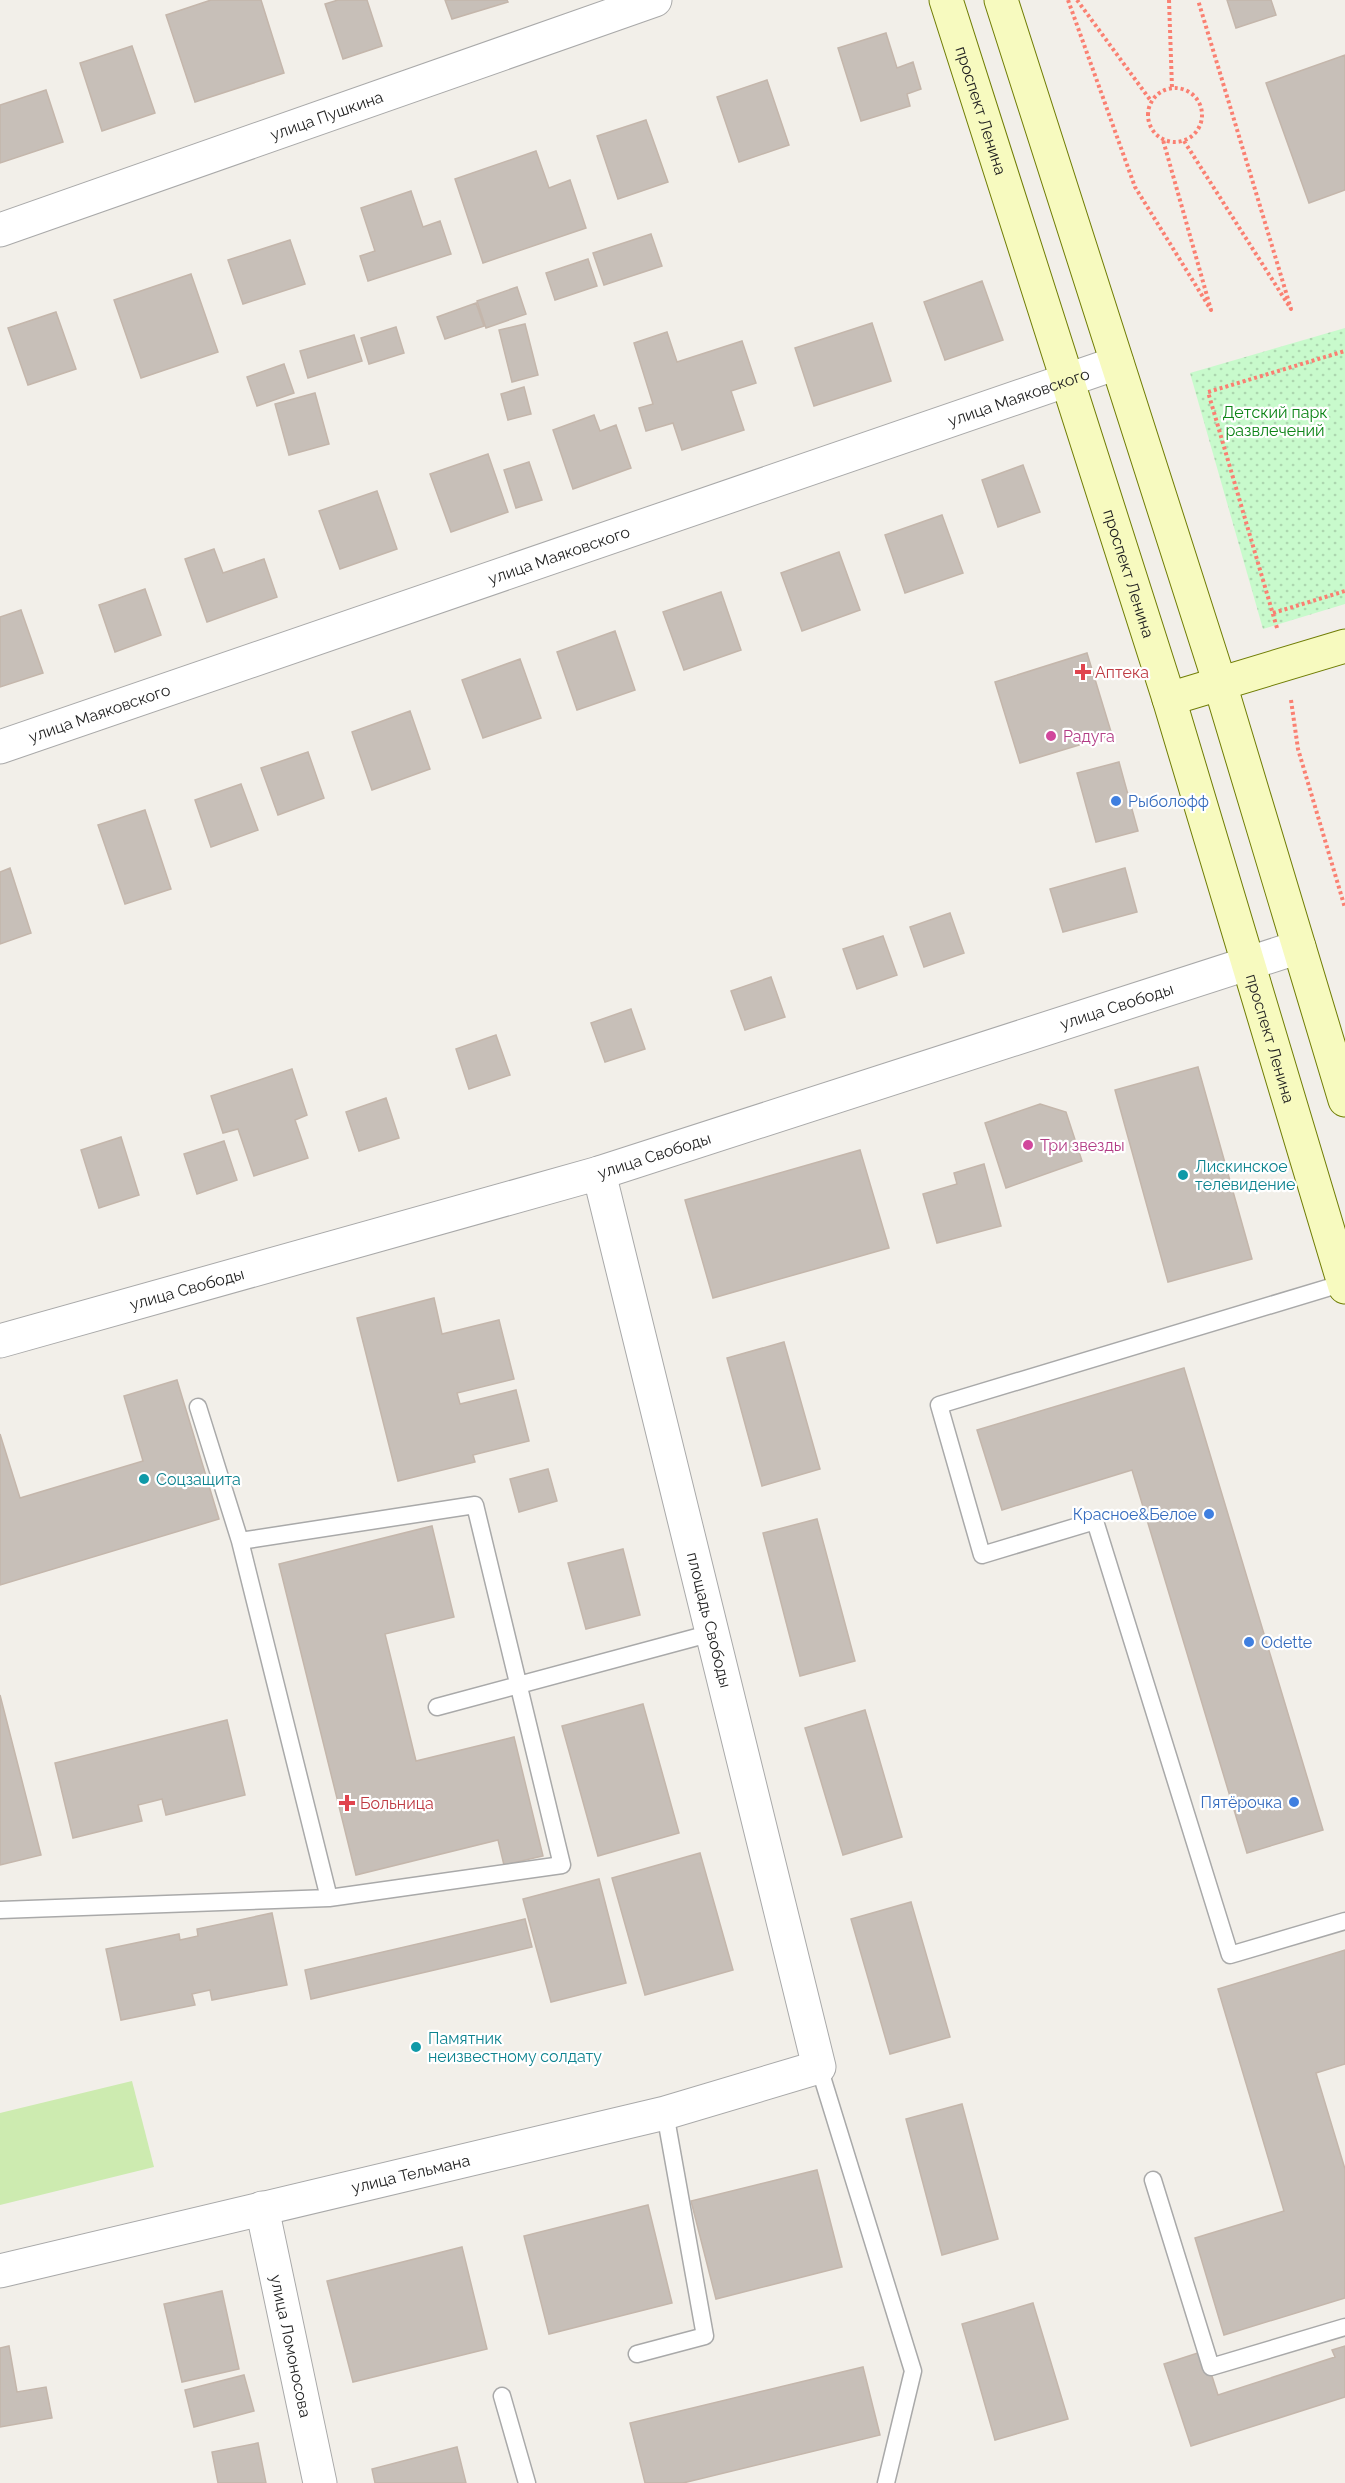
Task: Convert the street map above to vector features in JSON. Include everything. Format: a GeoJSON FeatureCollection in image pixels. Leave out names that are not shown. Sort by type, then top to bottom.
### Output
{"type":"FeatureCollection","features":[{"type":"Feature","properties":{"kind":"main road","name":"проспект Ленина"},"geometry":{"type":"LineString","coordinates":[[946,0],[1169,699],[1344,1285]]}},
{"type":"Feature","properties":{"kind":"main road"},"geometry":{"type":"LineString","coordinates":[[1001,0],[1220,684],[1345,1100]]}},
{"type":"Feature","properties":{"kind":"main road"},"geometry":{"type":"LineString","coordinates":[[1169,699],[1345,646]]}},
{"type":"Feature","properties":{"kind":"street","name":"улица Пушкина"},"geometry":{"type":"LineString","coordinates":[[0,230],[655,0]]}},
{"type":"Feature","properties":{"kind":"street","name":"улица Маяковского"},"geometry":{"type":"LineString","coordinates":[[0,747],[1117,363]]}},
{"type":"Feature","properties":{"kind":"street","name":"улица Свободы"},"geometry":{"type":"LineString","coordinates":[[0,1341],[600,1173],[1299,947]]}},
{"type":"Feature","properties":{"kind":"street","name":"площадь Свободы"},"geometry":{"type":"LineString","coordinates":[[600,1173],[819,2067]]}},
{"type":"Feature","properties":{"kind":"street","name":"улица Тельмана"},"geometry":{"type":"LineString","coordinates":[[0,2271],[665,2114],[819,2067]]}},
{"type":"Feature","properties":{"kind":"street","name":"улица Ломоносова"},"geometry":{"type":"LineString","coordinates":[[262,2208],[320,2483]]}},
{"type":"Feature","properties":{"kind":"lane"},"geometry":{"type":"LineString","coordinates":[[1344,1285],[939,1405],[982,1555],[1095,1521],[1230,1955],[1345,1921]]}},
{"type":"Feature","properties":{"kind":"lane"},"geometry":{"type":"LineString","coordinates":[[198,1407],[240,1541],[329,1898]]}},
{"type":"Feature","properties":{"kind":"lane"},"geometry":{"type":"LineString","coordinates":[[0,1910],[329,1898],[562,1865],[475,1505],[240,1541]]}},
{"type":"Feature","properties":{"kind":"lane"},"geometry":{"type":"LineString","coordinates":[[437,1707],[712,1633]]}},
{"type":"Feature","properties":{"kind":"lane"},"geometry":{"type":"LineString","coordinates":[[819,2067],[913,2371],[886,2483]]}},
{"type":"Feature","properties":{"kind":"lane"},"geometry":{"type":"LineString","coordinates":[[637,2354],[705,2336],[665,2114]]}},
{"type":"Feature","properties":{"kind":"lane"},"geometry":{"type":"LineString","coordinates":[[1153,2180],[1211,2367],[1345,2327]]}},
{"type":"Feature","properties":{"kind":"lane"},"geometry":{"type":"LineString","coordinates":[[502,2396],[527,2483]]}},
{"type":"Feature","properties":{"kind":"path"},"geometry":{"type":"LineString","coordinates":[[1068,0],[1135,187],[1211,310],[1163,140]]}},
{"type":"Feature","properties":{"kind":"path"},"geometry":{"type":"LineString","coordinates":[[1077,0],[1151,101]]}},
{"type":"Feature","properties":{"kind":"path"},"geometry":{"type":"LineString","coordinates":[[1169,0],[1172,88]]}},
{"type":"Feature","properties":{"kind":"path"},"geometry":{"type":"LineString","coordinates":[[1184,141],[1291,309],[1198,0]]}},
{"type":"Feature","properties":{"kind":"path"},"geometry":{"type":"LineString","coordinates":[[1172,88],[1185,90],[1193,95],[1200,104],[1202,117],[1199,128],[1193,136],[1184,141],[1174,143],[1163,140],[1157,136],[1147,119],[1151,101],[1159,92],[1172,88]]}},
{"type":"Feature","properties":{"kind":"path"},"geometry":{"type":"LineString","coordinates":[[1345,351],[1208,392],[1273,613],[1286,664],[1298,749],[1345,908]]}},
{"type":"Feature","properties":{"kind":"path"},"geometry":{"type":"LineString","coordinates":[[1273,613],[1345,591]]}},
{"type":"Feature","properties":{"kind":"green space","name":"Детский парк развлечений"},"geometry":{"type":"Polygon","coordinates":[[[1345,328],[1345,604],[1263,629],[1190,373],[1345,328]]]}},
{"type":"Feature","properties":{"kind":"green space"},"geometry":{"type":"Polygon","coordinates":[[[132,2081],[154,2167],[0,2205],[0,2113],[132,2081]]]}},
{"type":"Feature","properties":{"kind":"building"},"geometry":{"type":"Polygon","coordinates":[[[211,0],[261,0],[284,73],[195,102],[166,15],[211,0]]]}},
{"type":"Feature","properties":{"kind":"building"},"geometry":{"type":"Polygon","coordinates":[[[338,0],[367,0],[382,46],[343,59],[325,4],[338,0]]]}},
{"type":"Feature","properties":{"kind":"building"},"geometry":{"type":"Polygon","coordinates":[[[445,0],[507,0],[508,2],[452,19],[445,0]]]}},
{"type":"Feature","properties":{"kind":"building"},"geometry":{"type":"Polygon","coordinates":[[[1227,0],[1271,0],[1276,15],[1236,28],[1227,0]]]}},
{"type":"Feature","properties":{"kind":"building"},"geometry":{"type":"Polygon","coordinates":[[[886,33],[897,68],[913,62],[921,89],[907,94],[910,106],[861,121],[838,48],[886,33]]]}},
{"type":"Feature","properties":{"kind":"building"},"geometry":{"type":"Polygon","coordinates":[[[132,46],[155,113],[102,131],[80,63],[132,46]]]}},
{"type":"Feature","properties":{"kind":"building"},"geometry":{"type":"Polygon","coordinates":[[[1345,55],[1345,190],[1309,203],[1266,83],[1345,55]]]}},
{"type":"Feature","properties":{"kind":"building"},"geometry":{"type":"Polygon","coordinates":[[[767,80],[789,145],[739,162],[717,97],[767,80]]]}},
{"type":"Feature","properties":{"kind":"building"},"geometry":{"type":"Polygon","coordinates":[[[46,90],[63,142],[0,163],[0,105],[46,90]]]}},
{"type":"Feature","properties":{"kind":"building"},"geometry":{"type":"Polygon","coordinates":[[[646,120],[668,182],[618,199],[597,136],[646,120]]]}},
{"type":"Feature","properties":{"kind":"building"},"geometry":{"type":"Polygon","coordinates":[[[536,151],[549,188],[570,180],[586,228],[483,263],[455,179],[536,151]]]}},
{"type":"Feature","properties":{"kind":"building"},"geometry":{"type":"Polygon","coordinates":[[[411,191],[423,227],[440,221],[451,254],[368,281],[360,256],[375,251],[361,208],[411,191]]]}},
{"type":"Feature","properties":{"kind":"building"},"geometry":{"type":"Polygon","coordinates":[[[651,234],[662,266],[604,285],[593,253],[651,234]]]}},
{"type":"Feature","properties":{"kind":"building"},"geometry":{"type":"Polygon","coordinates":[[[290,240],[305,284],[243,304],[228,260],[290,240]]]}},
{"type":"Feature","properties":{"kind":"building"},"geometry":{"type":"Polygon","coordinates":[[[588,259],[597,286],[555,300],[546,273],[588,259]]]}},
{"type":"Feature","properties":{"kind":"building"},"geometry":{"type":"Polygon","coordinates":[[[191,274],[218,352],[141,378],[114,300],[191,274]]]}},
{"type":"Feature","properties":{"kind":"building"},"geometry":{"type":"Polygon","coordinates":[[[982,281],[1003,340],[945,360],[924,302],[982,281]]]}},
{"type":"Feature","properties":{"kind":"building"},"geometry":{"type":"Polygon","coordinates":[[[517,287],[526,314],[486,328],[477,301],[517,287]]]}},
{"type":"Feature","properties":{"kind":"building"},"geometry":{"type":"Polygon","coordinates":[[[476,303],[484,326],[445,339],[437,317],[476,303]]]}},
{"type":"Feature","properties":{"kind":"building"},"geometry":{"type":"Polygon","coordinates":[[[56,312],[76,369],[28,385],[8,328],[56,312]]]}},
{"type":"Feature","properties":{"kind":"building"},"geometry":{"type":"Polygon","coordinates":[[[872,323],[891,381],[814,406],[795,348],[872,323]]]}},
{"type":"Feature","properties":{"kind":"building"},"geometry":{"type":"Polygon","coordinates":[[[525,324],[538,375],[512,382],[499,330],[525,324]]]}},
{"type":"Feature","properties":{"kind":"building"},"geometry":{"type":"Polygon","coordinates":[[[396,327],[404,353],[369,364],[361,338],[396,327]]]}},
{"type":"Feature","properties":{"kind":"building"},"geometry":{"type":"Polygon","coordinates":[[[667,332],[677,362],[742,341],[756,383],[731,391],[744,430],[682,450],[673,423],[646,431],[639,408],[653,404],[634,343],[667,332]]]}},
{"type":"Feature","properties":{"kind":"building"},"geometry":{"type":"Polygon","coordinates":[[[354,335],[362,361],[308,378],[300,351],[354,335]]]}},
{"type":"Feature","properties":{"kind":"building"},"geometry":{"type":"Polygon","coordinates":[[[284,364],[294,393],[257,406],[247,377],[284,364]]]}},
{"type":"Feature","properties":{"kind":"building"},"geometry":{"type":"Polygon","coordinates":[[[524,387],[531,414],[508,420],[501,394],[524,387]]]}},
{"type":"Feature","properties":{"kind":"building"},"geometry":{"type":"Polygon","coordinates":[[[315,393],[329,444],[289,455],[275,404],[315,393]]]}},
{"type":"Feature","properties":{"kind":"building"},"geometry":{"type":"Polygon","coordinates":[[[594,415],[600,431],[616,425],[631,468],[573,489],[553,430],[594,415]]]}},
{"type":"Feature","properties":{"kind":"building"},"geometry":{"type":"Polygon","coordinates":[[[488,454],[508,512],[451,532],[430,474],[488,454]]]}},
{"type":"Feature","properties":{"kind":"building"},"geometry":{"type":"Polygon","coordinates":[[[529,462],[542,500],[516,508],[504,470],[529,462]]]}},
{"type":"Feature","properties":{"kind":"building"},"geometry":{"type":"Polygon","coordinates":[[[1023,465],[1040,512],[998,527],[982,480],[1023,465]]]}},
{"type":"Feature","properties":{"kind":"building"},"geometry":{"type":"Polygon","coordinates":[[[377,491],[397,549],[340,569],[319,511],[377,491]]]}},
{"type":"Feature","properties":{"kind":"building"},"geometry":{"type":"Polygon","coordinates":[[[942,515],[963,573],[905,593],[885,535],[942,515]]]}},
{"type":"Feature","properties":{"kind":"building"},"geometry":{"type":"Polygon","coordinates":[[[214,549],[223,573],[264,559],[277,597],[207,622],[185,559],[214,549]]]}},
{"type":"Feature","properties":{"kind":"building"},"geometry":{"type":"Polygon","coordinates":[[[839,552],[860,610],[802,631],[781,573],[839,552]]]}},
{"type":"Feature","properties":{"kind":"building"},"geometry":{"type":"Polygon","coordinates":[[[145,589],[161,635],[115,652],[99,605],[145,589]]]}},
{"type":"Feature","properties":{"kind":"building"},"geometry":{"type":"Polygon","coordinates":[[[721,592],[741,650],[684,670],[663,612],[721,592]]]}},
{"type":"Feature","properties":{"kind":"building"},"geometry":{"type":"Polygon","coordinates":[[[21,610],[43,673],[0,687],[0,617],[21,610]]]}},
{"type":"Feature","properties":{"kind":"building"},"geometry":{"type":"Polygon","coordinates":[[[615,631],[635,690],[577,710],[557,652],[615,631]]]}},
{"type":"Feature","properties":{"kind":"building"},"geometry":{"type":"Polygon","coordinates":[[[1087,653],[1112,735],[1020,763],[995,682],[1087,653]]]}},
{"type":"Feature","properties":{"kind":"building"},"geometry":{"type":"Polygon","coordinates":[[[520,659],[541,718],[483,738],[462,680],[520,659]]]}},
{"type":"Feature","properties":{"kind":"building"},"geometry":{"type":"Polygon","coordinates":[[[410,711],[430,769],[372,790],[352,732],[410,711]]]}},
{"type":"Feature","properties":{"kind":"building"},"geometry":{"type":"Polygon","coordinates":[[[308,752],[324,798],[278,815],[261,768],[308,752]]]}},
{"type":"Feature","properties":{"kind":"building"},"geometry":{"type":"Polygon","coordinates":[[[1119,762],[1138,831],[1096,842],[1077,773],[1119,762]]]}},
{"type":"Feature","properties":{"kind":"building"},"geometry":{"type":"Polygon","coordinates":[[[241,784],[258,830],[211,847],[195,800],[241,784]]]}},
{"type":"Feature","properties":{"kind":"building"},"geometry":{"type":"Polygon","coordinates":[[[145,810],[171,889],[125,904],[98,825],[145,810]]]}},
{"type":"Feature","properties":{"kind":"building"},"geometry":{"type":"Polygon","coordinates":[[[10,868],[31,933],[0,944],[0,872],[10,868]]]}},
{"type":"Feature","properties":{"kind":"building"},"geometry":{"type":"Polygon","coordinates":[[[1125,868],[1137,912],[1063,932],[1050,889],[1125,868]]]}},
{"type":"Feature","properties":{"kind":"building"},"geometry":{"type":"Polygon","coordinates":[[[950,913],[964,953],[924,967],[910,927],[950,913]]]}},
{"type":"Feature","properties":{"kind":"building"},"geometry":{"type":"Polygon","coordinates":[[[883,936],[897,975],[857,989],[843,949],[883,936]]]}},
{"type":"Feature","properties":{"kind":"building"},"geometry":{"type":"Polygon","coordinates":[[[771,977],[785,1017],[745,1030],[731,991],[771,977]]]}},
{"type":"Feature","properties":{"kind":"building"},"geometry":{"type":"Polygon","coordinates":[[[631,1009],[645,1049],[605,1062],[591,1023],[631,1009]]]}},
{"type":"Feature","properties":{"kind":"building"},"geometry":{"type":"Polygon","coordinates":[[[496,1035],[510,1075],[469,1089],[456,1049],[496,1035]]]}},
{"type":"Feature","properties":{"kind":"building","name":"Лискинское телевидение"},"geometry":{"type":"Polygon","coordinates":[[[1198,1067],[1252,1259],[1168,1282],[1115,1090],[1198,1067]]]}},
{"type":"Feature","properties":{"kind":"building"},"geometry":{"type":"Polygon","coordinates":[[[292,1069],[307,1115],[295,1120],[308,1158],[254,1176],[238,1129],[223,1133],[211,1096],[292,1069]]]}},
{"type":"Feature","properties":{"kind":"building"},"geometry":{"type":"Polygon","coordinates":[[[386,1098],[399,1138],[359,1151],[346,1112],[386,1098]]]}},
{"type":"Feature","properties":{"kind":"building"},"geometry":{"type":"Polygon","coordinates":[[[1040,1104],[1066,1112],[1082,1161],[1006,1188],[985,1123],[1040,1104]]]}},
{"type":"Feature","properties":{"kind":"building"},"geometry":{"type":"Polygon","coordinates":[[[121,1137],[139,1195],[99,1208],[81,1150],[121,1137]]]}},
{"type":"Feature","properties":{"kind":"building"},"geometry":{"type":"Polygon","coordinates":[[[224,1141],[237,1180],[197,1194],[184,1154],[224,1141]]]}},
{"type":"Feature","properties":{"kind":"building"},"geometry":{"type":"Polygon","coordinates":[[[860,1150],[889,1248],[713,1298],[685,1200],[860,1150]]]}},
{"type":"Feature","properties":{"kind":"building"},"geometry":{"type":"Polygon","coordinates":[[[984,1164],[1001,1226],[937,1243],[923,1194],[957,1184],[954,1173],[984,1164]]]}},
{"type":"Feature","properties":{"kind":"building"},"geometry":{"type":"Polygon","coordinates":[[[434,1298],[442,1334],[499,1320],[514,1379],[457,1393],[460,1404],[516,1390],[529,1441],[473,1455],[475,1462],[398,1481],[357,1318],[434,1298]]]}},
{"type":"Feature","properties":{"kind":"building"},"geometry":{"type":"Polygon","coordinates":[[[784,1342],[820,1469],[762,1486],[727,1358],[784,1342]]]}},
{"type":"Feature","properties":{"kind":"building"},"geometry":{"type":"Polygon","coordinates":[[[1184,1368],[1323,1830],[1247,1853],[1132,1470],[1002,1510],[977,1430],[1184,1368]]]}},
{"type":"Feature","properties":{"kind":"building","name":"Соцзащита"},"geometry":{"type":"Polygon","coordinates":[[[177,1380],[219,1519],[0,1585],[0,1434],[20,1498],[143,1461],[124,1396],[177,1380]]]}},
{"type":"Feature","properties":{"kind":"building"},"geometry":{"type":"Polygon","coordinates":[[[548,1469],[557,1501],[519,1512],[510,1479],[548,1469]]]}},
{"type":"Feature","properties":{"kind":"building"},"geometry":{"type":"Polygon","coordinates":[[[817,1519],[855,1661],[800,1676],[763,1533],[817,1519]]]}},
{"type":"Feature","properties":{"kind":"building"},"geometry":{"type":"Polygon","coordinates":[[[432,1526],[454,1617],[385,1634],[416,1761],[514,1737],[543,1856],[504,1865],[498,1840],[356,1875],[279,1564],[432,1526]]]}},
{"type":"Feature","properties":{"kind":"building"},"geometry":{"type":"Polygon","coordinates":[[[623,1549],[640,1615],[586,1629],[568,1563],[623,1549]]]}},
{"type":"Feature","properties":{"kind":"building"},"geometry":{"type":"Polygon","coordinates":[[[0,1695],[41,1855],[0,1865],[0,1695]]]}},
{"type":"Feature","properties":{"kind":"building"},"geometry":{"type":"Polygon","coordinates":[[[643,1704],[679,1833],[598,1856],[562,1726],[643,1704]]]}},
{"type":"Feature","properties":{"kind":"building"},"geometry":{"type":"Polygon","coordinates":[[[865,1710],[902,1837],[843,1855],[805,1728],[865,1710]]]}},
{"type":"Feature","properties":{"kind":"building"},"geometry":{"type":"Polygon","coordinates":[[[227,1720],[245,1795],[166,1815],[162,1799],[138,1805],[142,1821],[73,1838],[55,1763],[227,1720]]]}},
{"type":"Feature","properties":{"kind":"building"},"geometry":{"type":"Polygon","coordinates":[[[700,1853],[733,1970],[645,1995],[612,1878],[700,1853]]]}},
{"type":"Feature","properties":{"kind":"building"},"geometry":{"type":"Polygon","coordinates":[[[599,1879],[626,1983],[551,2002],[523,1899],[599,1879]]]}},
{"type":"Feature","properties":{"kind":"building"},"geometry":{"type":"Polygon","coordinates":[[[911,1902],[950,2037],[890,2054],[851,1919],[911,1902]]]}},
{"type":"Feature","properties":{"kind":"building"},"geometry":{"type":"Polygon","coordinates":[[[272,1913],[287,1985],[212,2000],[210,1990],[192,1994],[195,2005],[121,2020],[106,1949],[179,1934],[180,1940],[198,1936],[197,1929],[272,1913]]]}},
{"type":"Feature","properties":{"kind":"building"},"geometry":{"type":"Polygon","coordinates":[[[525,1919],[532,1947],[311,1999],[305,1970],[525,1919]]]}},
{"type":"Feature","properties":{"kind":"building"},"geometry":{"type":"Polygon","coordinates":[[[1345,1950],[1345,2064],[1316,2073],[1345,2169],[1345,2298],[1224,2335],[1195,2238],[1284,2211],[1218,1989],[1345,1950]]]}},
{"type":"Feature","properties":{"kind":"building"},"geometry":{"type":"Polygon","coordinates":[[[962,2104],[998,2239],[942,2255],[906,2119],[962,2104]]]}},
{"type":"Feature","properties":{"kind":"building"},"geometry":{"type":"Polygon","coordinates":[[[817,2170],[842,2267],[716,2299],[691,2201],[817,2170]]]}},
{"type":"Feature","properties":{"kind":"building"},"geometry":{"type":"Polygon","coordinates":[[[648,2205],[672,2303],[549,2334],[524,2236],[648,2205]]]}},
{"type":"Feature","properties":{"kind":"building"},"geometry":{"type":"Polygon","coordinates":[[[462,2247],[487,2349],[353,2382],[327,2281],[462,2247]]]}},
{"type":"Feature","properties":{"kind":"building"},"geometry":{"type":"Polygon","coordinates":[[[222,2291],[239,2369],[182,2382],[164,2304],[222,2291]]]}},
{"type":"Feature","properties":{"kind":"building"},"geometry":{"type":"Polygon","coordinates":[[[1033,2303],[1068,2419],[995,2440],[962,2324],[1033,2303]]]}},
{"type":"Feature","properties":{"kind":"building"},"geometry":{"type":"Polygon","coordinates":[[[9,2346],[17,2392],[46,2387],[52,2418],[0,2427],[0,2348],[9,2346]]]}},
{"type":"Feature","properties":{"kind":"building"},"geometry":{"type":"Polygon","coordinates":[[[1345,2346],[1345,2397],[1191,2446],[1164,2364],[1204,2351],[1218,2395],[1335,2357],[1332,2350],[1345,2346]]]}},
{"type":"Feature","properties":{"kind":"building"},"geometry":{"type":"Polygon","coordinates":[[[863,2367],[880,2435],[683,2483],[645,2483],[630,2423],[863,2367]]]}},
{"type":"Feature","properties":{"kind":"building"},"geometry":{"type":"Polygon","coordinates":[[[244,2375],[254,2411],[194,2427],[185,2390],[244,2375]]]}},
{"type":"Feature","properties":{"kind":"building"},"geometry":{"type":"Polygon","coordinates":[[[258,2443],[266,2483],[218,2483],[212,2452],[258,2443]]]}},
{"type":"Feature","properties":{"kind":"building"},"geometry":{"type":"Polygon","coordinates":[[[457,2447],[466,2483],[375,2483],[372,2469],[457,2447]]]}},
{"type":"Feature","properties":{"kind":"place","name":"Аптека"},"geometry":{"type":"Point","coordinates":[1083,672]}},
{"type":"Feature","properties":{"kind":"place","name":"Радуга"},"geometry":{"type":"Point","coordinates":[1051,736]}},
{"type":"Feature","properties":{"kind":"place","name":"Рыболофф"},"geometry":{"type":"Point","coordinates":[1116,801]}},
{"type":"Feature","properties":{"kind":"place","name":"Три звезды"},"geometry":{"type":"Point","coordinates":[1028,1145]}},
{"type":"Feature","properties":{"kind":"place","name":"Лискинское телевидение"},"geometry":{"type":"Point","coordinates":[1183,1175]}},
{"type":"Feature","properties":{"kind":"place","name":"Соцзащита"},"geometry":{"type":"Point","coordinates":[144,1479]}},
{"type":"Feature","properties":{"kind":"place","name":"Красное&Белое"},"geometry":{"type":"Point","coordinates":[1209,1514]}},
{"type":"Feature","properties":{"kind":"place","name":"Odette"},"geometry":{"type":"Point","coordinates":[1249,1642]}},
{"type":"Feature","properties":{"kind":"place","name":"Пятёрочка"},"geometry":{"type":"Point","coordinates":[1294,1802]}},
{"type":"Feature","properties":{"kind":"place","name":"Больница"},"geometry":{"type":"Point","coordinates":[347,1803]}},
{"type":"Feature","properties":{"kind":"place","name":"Памятник неизвестному солдату"},"geometry":{"type":"Point","coordinates":[416,2047]}}]}
